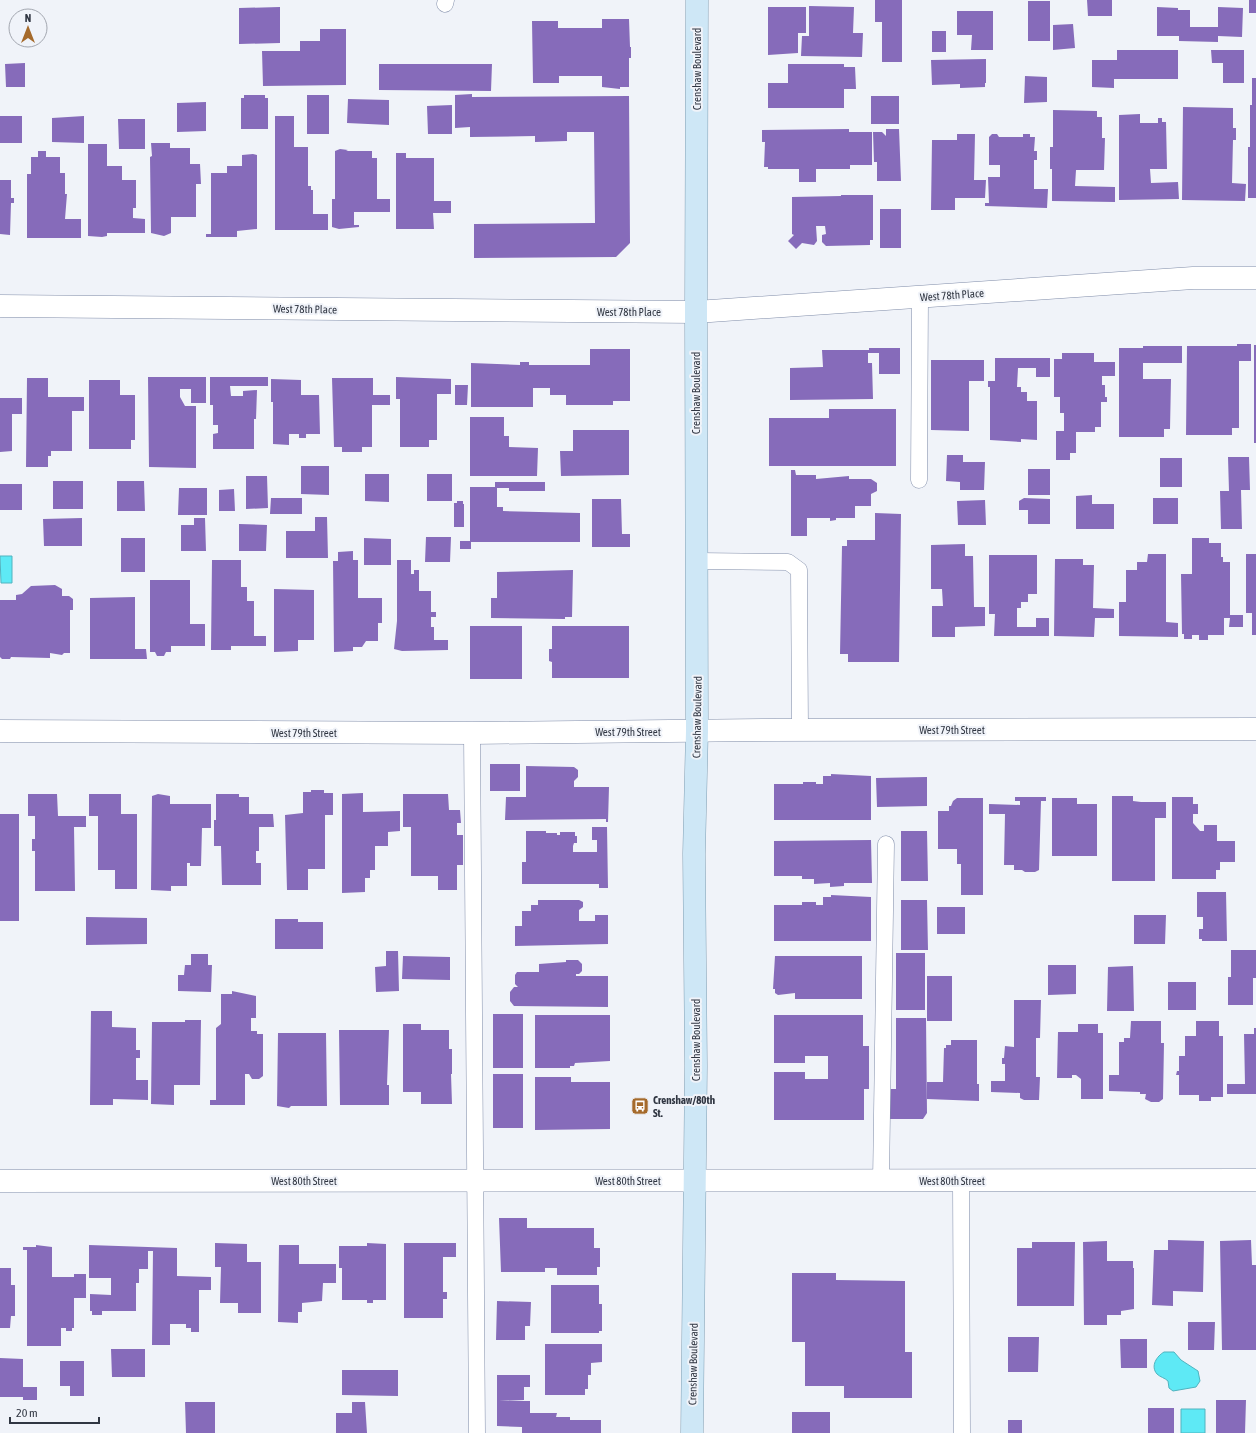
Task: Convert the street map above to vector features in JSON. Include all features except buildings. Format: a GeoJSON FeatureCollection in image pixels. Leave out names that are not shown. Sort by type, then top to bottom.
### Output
{"type":"FeatureCollection","features":[{"type":"Feature","properties":{"kind":"main road","name":"Crenshaw Boulevard"},"geometry":{"type":"LineString","coordinates":[[692,1433],[696,954],[694,854],[697,731],[698,561],[696,312],[697,0]]}},
{"type":"Feature","properties":{"kind":"street","name":"West 78th Place"},"geometry":{"type":"LineString","coordinates":[[0,306],[696,312],[1193,278],[1256,278]]}},
{"type":"Feature","properties":{"kind":"street","name":"West 79th Street"},"geometry":{"type":"LineString","coordinates":[[0,731],[472,733],[800,730],[1256,729]]}},
{"type":"Feature","properties":{"kind":"street","name":"West 80th Street"},"geometry":{"type":"LineString","coordinates":[[0,1181],[476,1182],[694,1180],[1256,1180]]}},
{"type":"Feature","properties":{"kind":"lane"},"geometry":{"type":"LineString","coordinates":[[919,480],[920,297]]}},
{"type":"Feature","properties":{"kind":"lane"},"geometry":{"type":"LineString","coordinates":[[698,561],[788,562],[799,570],[800,730]]}},
{"type":"Feature","properties":{"kind":"lane"},"geometry":{"type":"LineString","coordinates":[[472,733],[476,1182],[476,1433]]}},
{"type":"Feature","properties":{"kind":"lane"},"geometry":{"type":"LineString","coordinates":[[881,1180],[886,844]]}},
{"type":"Feature","properties":{"kind":"lane"},"geometry":{"type":"LineString","coordinates":[[961,1180],[962,1433]]}},
{"type":"Feature","properties":{"kind":"water"},"geometry":{"type":"Polygon","coordinates":[[[0,556],[12,556],[12,583],[1,583],[0,556]]]}},
{"type":"Feature","properties":{"kind":"water"},"geometry":{"type":"Polygon","coordinates":[[[1164,1352],[1174,1352],[1181,1360],[1198,1371],[1200,1381],[1196,1387],[1173,1391],[1169,1388],[1168,1381],[1157,1374],[1154,1368],[1155,1362],[1164,1352]]]}},
{"type":"Feature","properties":{"kind":"water"},"geometry":{"type":"Polygon","coordinates":[[[1181,1409],[1205,1409],[1205,1433],[1181,1433],[1181,1409]]]}},
{"type":"Feature","properties":{"kind":"place","name":"Crenshaw/80th St."},"geometry":{"type":"Point","coordinates":[640,1106]}}]}
